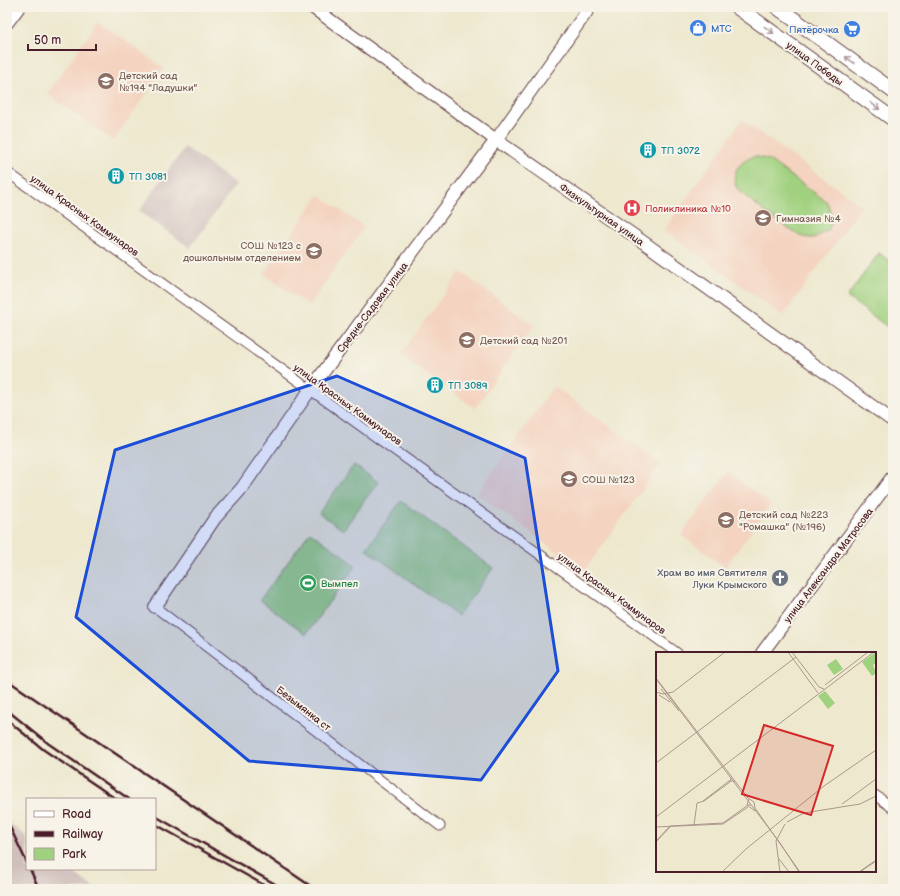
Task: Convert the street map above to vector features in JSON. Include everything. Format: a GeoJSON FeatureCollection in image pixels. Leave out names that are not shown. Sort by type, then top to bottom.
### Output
{"type":"FeatureCollection","features":[{"type":"Feature","properties":{"kind":"main road","name":"улица Победы"},"geometry":{"type":"LineString","coordinates":[[737,7],[893,119]]}},
{"type":"Feature","properties":{"kind":"main road"},"geometry":{"type":"LineString","coordinates":[[778,7],[893,91]]}},
{"type":"Feature","properties":{"kind":"street"},"geometry":{"type":"LineString","coordinates":[[7,23],[19,7]]}},
{"type":"Feature","properties":{"kind":"street","name":"Физкультурная улица"},"geometry":{"type":"LineString","coordinates":[[312,7],[496,140],[646,244],[893,421]]}},
{"type":"Feature","properties":{"kind":"street","name":"Средне-Садовая улица"},"geometry":{"type":"LineString","coordinates":[[155,607],[215,518],[242,488],[310,390],[496,140],[590,7]]}},
{"type":"Feature","properties":{"kind":"street","name":"улица Красных Коммунаров"},"geometry":{"type":"LineString","coordinates":[[7,172],[676,652]]}},
{"type":"Feature","properties":{"kind":"street","name":"улица Александра Матросова"},"geometry":{"type":"LineString","coordinates":[[763,652],[893,476]]}},
{"type":"Feature","properties":{"kind":"street","name":"Безымянка ст"},"geometry":{"type":"LineString","coordinates":[[155,607],[440,826]]}},
{"type":"Feature","properties":{"kind":"street"},"geometry":{"type":"LineString","coordinates":[[876,796],[893,808]]}},
{"type":"Feature","properties":{"kind":"highlighted area"},"geometry":{"type":"Polygon","coordinates":[[[337,376],[525,458],[558,671],[481,780],[249,761],[76,617],[115,450],[337,376]]]}},
{"type":"Feature","properties":{"kind":"shaded area","name":"Детский сад №194 \"Ладушки\""},"geometry":{"type":"Polygon","coordinates":[[[98,22],[164,68],[113,141],[47,94],[98,22]]]}},
{"type":"Feature","properties":{"kind":"shaded area","name":"Гимназия №4"},"geometry":{"type":"Polygon","coordinates":[[[742,120],[862,206],[783,316],[664,230],[742,120]]]}},
{"type":"Feature","properties":{"kind":"shaded area"},"geometry":{"type":"Polygon","coordinates":[[[185,147],[236,184],[190,248],[139,211],[185,147]]]}},
{"type":"Feature","properties":{"kind":"shaded area","name":"СОШ №123 с дошкольным отделением"},"geometry":{"type":"Polygon","coordinates":[[[319,195],[364,227],[309,306],[264,274],[319,195]]]}},
{"type":"Feature","properties":{"kind":"shaded area","name":"Детский сад №201"},"geometry":{"type":"Polygon","coordinates":[[[460,272],[534,325],[475,408],[400,355],[460,272]]]}},
{"type":"Feature","properties":{"kind":"shaded area","name":"СОШ №123"},"geometry":{"type":"Polygon","coordinates":[[[554,386],[661,464],[584,571],[477,494],[554,386]]]}},
{"type":"Feature","properties":{"kind":"shaded area","name":"Детский сад №223 \"Ромашка\" (№196)"},"geometry":{"type":"Polygon","coordinates":[[[728,472],[771,504],[725,567],[681,535],[728,472]]]}},
{"type":"Feature","properties":{"kind":"shaded area"},"geometry":{"type":"Polygon","coordinates":[[[7,821],[26,836],[26,870],[70,870],[95,889],[7,889],[7,821]]]}},
{"type":"Feature","properties":{"kind":"green space"},"geometry":{"type":"Polygon","coordinates":[[[755,156],[769,160],[827,202],[832,216],[831,224],[828,230],[815,238],[800,236],[767,213],[737,188],[734,177],[735,172],[741,164],[755,156]]]}},
{"type":"Feature","properties":{"kind":"green space"},"geometry":{"type":"Polygon","coordinates":[[[879,253],[893,264],[893,331],[847,297],[879,253]]]}},
{"type":"Feature","properties":{"kind":"green space"},"geometry":{"type":"Polygon","coordinates":[[[354,465],[378,482],[343,530],[319,513],[354,465]]]}},
{"type":"Feature","properties":{"kind":"green space"},"geometry":{"type":"Polygon","coordinates":[[[401,501],[493,568],[458,616],[366,549],[401,501]]]}},
{"type":"Feature","properties":{"kind":"green space","name":"Вымпел"},"geometry":{"type":"Polygon","coordinates":[[[310,532],[356,565],[306,634],[260,600],[310,532]]]}},
{"type":"Feature","properties":{"kind":"railway"},"geometry":{"type":"LineString","coordinates":[[7,680],[315,889]]}},
{"type":"Feature","properties":{"kind":"railway"},"geometry":{"type":"LineString","coordinates":[[7,710],[49,744],[128,798]]}},
{"type":"Feature","properties":{"kind":"railway"},"geometry":{"type":"LineString","coordinates":[[7,720],[44,750],[115,798]]}},
{"type":"Feature","properties":{"kind":"railway"},"geometry":{"type":"LineString","coordinates":[[156,817],[284,889]]}},
{"type":"Feature","properties":{"kind":"railway"},"geometry":{"type":"LineString","coordinates":[[7,821],[26,861]]}},
{"type":"Feature","properties":{"kind":"railway"},"geometry":{"type":"LineString","coordinates":[[156,825],[271,889]]}},
{"type":"Feature","properties":{"kind":"railway"},"geometry":{"type":"LineString","coordinates":[[30,870],[39,889]]}},
{"type":"Feature","properties":{"kind":"place","name":"МТС"},"geometry":{"type":"Point","coordinates":[698,28]}},
{"type":"Feature","properties":{"kind":"place","name":"Пятёрочка"},"geometry":{"type":"Point","coordinates":[852,29]}},
{"type":"Feature","properties":{"kind":"place","name":"Детский сад №194 \"Ладушки\""},"geometry":{"type":"Point","coordinates":[106,81]}},
{"type":"Feature","properties":{"kind":"place","name":"ТП 3072"},"geometry":{"type":"Point","coordinates":[648,150]}},
{"type":"Feature","properties":{"kind":"place","name":"ТП 3081"},"geometry":{"type":"Point","coordinates":[116,176]}},
{"type":"Feature","properties":{"kind":"place","name":"Поликлиника №10"},"geometry":{"type":"Point","coordinates":[632,208]}},
{"type":"Feature","properties":{"kind":"place","name":"Гимназия №4"},"geometry":{"type":"Point","coordinates":[763,218]}},
{"type":"Feature","properties":{"kind":"place","name":"СОШ №123 с дошкольным отделением"},"geometry":{"type":"Point","coordinates":[314,251]}},
{"type":"Feature","properties":{"kind":"place","name":"Детский сад №201"},"geometry":{"type":"Point","coordinates":[467,340]}},
{"type":"Feature","properties":{"kind":"place","name":"ТП 3089"},"geometry":{"type":"Point","coordinates":[435,385]}},
{"type":"Feature","properties":{"kind":"place","name":"СОШ №123"},"geometry":{"type":"Point","coordinates":[569,479]}},
{"type":"Feature","properties":{"kind":"place","name":"Детский сад №223 \"Ромашка\" (№196)"},"geometry":{"type":"Point","coordinates":[726,520]}},
{"type":"Feature","properties":{"kind":"place","name":"Храм во имя Святителя Луки Крымского"},"geometry":{"type":"Point","coordinates":[780,578]}},
{"type":"Feature","properties":{"kind":"place","name":"Вымпел"},"geometry":{"type":"Point","coordinates":[308,583]}}]}
